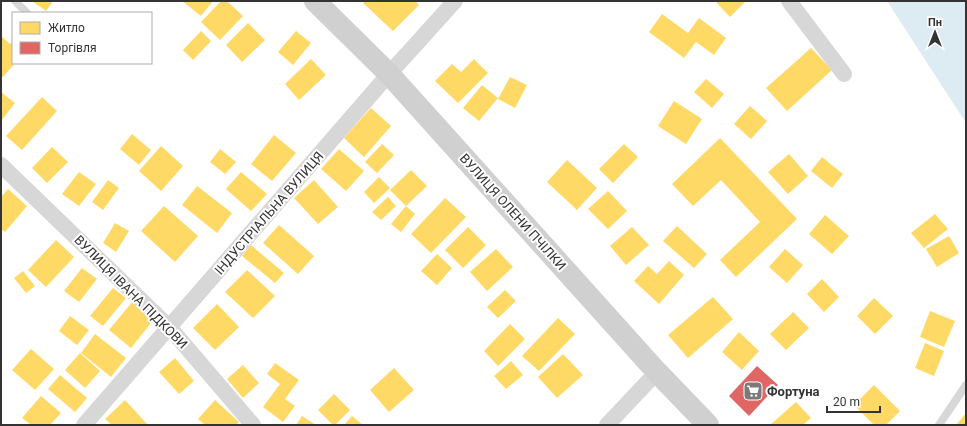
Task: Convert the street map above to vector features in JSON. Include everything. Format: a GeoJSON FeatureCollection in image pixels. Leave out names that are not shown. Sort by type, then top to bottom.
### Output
{"type":"FeatureCollection","features":[{"type":"Feature","properties":{"kind":"street","name":"ВУЛИЦЯ ОЛЕНИ ПЧІЛКИ"},"geometry":{"type":"LineString","coordinates":[[315,1],[389,74],[657,372],[708,425]]}},
{"type":"Feature","properties":{"kind":"street","name":"ІНДУСТРІАЛЬНА ВУЛИЦЯ"},"geometry":{"type":"LineString","coordinates":[[84,425],[170,328],[389,74],[455,1]]}},
{"type":"Feature","properties":{"kind":"street"},"geometry":{"type":"LineString","coordinates":[[789,1],[844,74]]}},
{"type":"Feature","properties":{"kind":"street","name":"ВУЛИЦЯ ІВАНА ПІДКОВИ"},"geometry":{"type":"LineString","coordinates":[[1,165],[170,328],[253,425]]}},
{"type":"Feature","properties":{"kind":"street"},"geometry":{"type":"LineString","coordinates":[[607,425],[657,372]]}},
{"type":"Feature","properties":{"kind":"lane"},"geometry":{"type":"LineString","coordinates":[[15,1],[26,12]]}},
{"type":"Feature","properties":{"kind":"lane"},"geometry":{"type":"LineString","coordinates":[[938,425],[966,385]]}},
{"type":"Feature","properties":{"kind":"shaded area"},"geometry":{"type":"Polygon","coordinates":[[[887,1],[966,1],[966,123],[887,1]]]}},
{"type":"Feature","properties":{"kind":"building: Житло"},"geometry":{"type":"Polygon","coordinates":[[[32,1],[53,1],[46,11],[32,1]]]}},
{"type":"Feature","properties":{"kind":"building: Житло"},"geometry":{"type":"Polygon","coordinates":[[[182,1],[213,1],[201,16],[182,1]]]}},
{"type":"Feature","properties":{"kind":"building: Житло"},"geometry":{"type":"Polygon","coordinates":[[[221,1],[227,1],[243,16],[220,40],[201,22],[221,1]]]}},
{"type":"Feature","properties":{"kind":"building: Житло"},"geometry":{"type":"Polygon","coordinates":[[[365,1],[415,1],[419,5],[393,31],[363,3],[365,1]]]}},
{"type":"Feature","properties":{"kind":"building: Житло"},"geometry":{"type":"Polygon","coordinates":[[[715,1],[746,1],[730,17],[715,1]]]}},
{"type":"Feature","properties":{"kind":"building: Житло"},"geometry":{"type":"Polygon","coordinates":[[[662,14],[688,33],[699,18],[726,38],[714,55],[696,42],[684,58],[649,32],[662,14]]]}},
{"type":"Feature","properties":{"kind":"building: Житло"},"geometry":{"type":"Polygon","coordinates":[[[248,23],[265,40],[242,62],[226,45],[248,23]]]}},
{"type":"Feature","properties":{"kind":"building: Житло"},"geometry":{"type":"Polygon","coordinates":[[[201,31],[211,41],[193,60],[183,50],[201,31]]]}},
{"type":"Feature","properties":{"kind":"building: Житло"},"geometry":{"type":"Polygon","coordinates":[[[296,31],[311,43],[293,65],[278,52],[296,31]]]}},
{"type":"Feature","properties":{"kind":"building: Житло"},"geometry":{"type":"Polygon","coordinates":[[[1,36],[10,44],[12,42],[12,64],[14,64],[3,77],[1,75],[1,36]]]}},
{"type":"Feature","properties":{"kind":"building: Житло"},"geometry":{"type":"Polygon","coordinates":[[[811,48],[832,70],[787,111],[766,88],[811,48]]]}},
{"type":"Feature","properties":{"kind":"building: Житло"},"geometry":{"type":"Polygon","coordinates":[[[311,59],[326,75],[299,100],[285,84],[311,59]]]}},
{"type":"Feature","properties":{"kind":"building: Житло"},"geometry":{"type":"Polygon","coordinates":[[[474,59],[488,73],[458,103],[435,81],[452,64],[461,72],[474,59]]]}},
{"type":"Feature","properties":{"kind":"building: Житло"},"geometry":{"type":"Polygon","coordinates":[[[510,77],[527,85],[515,108],[498,99],[510,77]]]}},
{"type":"Feature","properties":{"kind":"building: Житло"},"geometry":{"type":"Polygon","coordinates":[[[706,79],[724,94],[712,108],[694,92],[706,79]]]}},
{"type":"Feature","properties":{"kind":"building: Житло"},"geometry":{"type":"Polygon","coordinates":[[[482,85],[498,98],[479,121],[463,108],[482,85]]]}},
{"type":"Feature","properties":{"kind":"building: Житло"},"geometry":{"type":"Polygon","coordinates":[[[1,92],[15,103],[1,121],[1,92]]]}},
{"type":"Feature","properties":{"kind":"building: Житло"},"geometry":{"type":"Polygon","coordinates":[[[42,97],[57,111],[22,150],[6,136],[42,97]]]}},
{"type":"Feature","properties":{"kind":"building: Житло"},"geometry":{"type":"Polygon","coordinates":[[[674,101],[702,119],[686,144],[658,126],[674,101]]]}},
{"type":"Feature","properties":{"kind":"building: Житло"},"geometry":{"type":"Polygon","coordinates":[[[750,106],[767,121],[751,139],[734,124],[750,106]]]}},
{"type":"Feature","properties":{"kind":"building: Житло"},"geometry":{"type":"Polygon","coordinates":[[[371,108],[391,126],[364,157],[344,138],[371,108]]]}},
{"type":"Feature","properties":{"kind":"building: Житло"},"geometry":{"type":"Polygon","coordinates":[[[132,134],[151,150],[139,165],[120,149],[132,134]]]}},
{"type":"Feature","properties":{"kind":"building: Житло"},"geometry":{"type":"Polygon","coordinates":[[[274,135],[296,153],[272,181],[251,164],[274,135]]]}},
{"type":"Feature","properties":{"kind":"building: Житло"},"geometry":{"type":"Polygon","coordinates":[[[720,138],[797,219],[736,277],[720,260],[760,222],[721,180],[693,206],[672,184],[720,138]]]}},
{"type":"Feature","properties":{"kind":"building: Житло"},"geometry":{"type":"Polygon","coordinates":[[[382,144],[394,155],[377,173],[365,162],[382,144]]]}},
{"type":"Feature","properties":{"kind":"building: Житло"},"geometry":{"type":"Polygon","coordinates":[[[624,144],[638,157],[613,183],[599,169],[624,144]]]}},
{"type":"Feature","properties":{"kind":"building: Житло"},"geometry":{"type":"Polygon","coordinates":[[[161,146],[183,166],[161,191],[139,171],[161,146]]]}},
{"type":"Feature","properties":{"kind":"building: Житло"},"geometry":{"type":"Polygon","coordinates":[[[52,147],[68,162],[47,183],[32,168],[52,147]]]}},
{"type":"Feature","properties":{"kind":"building: Житло"},"geometry":{"type":"Polygon","coordinates":[[[220,149],[236,162],[225,174],[210,162],[220,149]]]}},
{"type":"Feature","properties":{"kind":"building: Житло"},"geometry":{"type":"Polygon","coordinates":[[[339,149],[364,171],[346,191],[321,169],[339,149]]]}},
{"type":"Feature","properties":{"kind":"building: Житло"},"geometry":{"type":"Polygon","coordinates":[[[789,154],[808,176],[788,194],[768,172],[789,154]]]}},
{"type":"Feature","properties":{"kind":"building: Житло"},"geometry":{"type":"Polygon","coordinates":[[[822,157],[843,174],[832,188],[811,171],[822,157]]]}},
{"type":"Feature","properties":{"kind":"building: Житло"},"geometry":{"type":"Polygon","coordinates":[[[567,160],[597,188],[577,210],[547,182],[567,160]]]}},
{"type":"Feature","properties":{"kind":"building: Житло"},"geometry":{"type":"Polygon","coordinates":[[[411,170],[427,186],[406,206],[390,190],[411,170]]]}},
{"type":"Feature","properties":{"kind":"building: Житло"},"geometry":{"type":"Polygon","coordinates":[[[79,172],[96,184],[79,206],[62,194],[79,172]]]}},
{"type":"Feature","properties":{"kind":"building: Житло"},"geometry":{"type":"Polygon","coordinates":[[[241,172],[267,194],[251,211],[226,189],[241,172]]]}},
{"type":"Feature","properties":{"kind":"building: Житло"},"geometry":{"type":"Polygon","coordinates":[[[379,177],[390,188],[374,203],[364,192],[379,177]]]}},
{"type":"Feature","properties":{"kind":"building: Житло"},"geometry":{"type":"Polygon","coordinates":[[[108,180],[119,188],[103,210],[92,202],[108,180]]]}},
{"type":"Feature","properties":{"kind":"building: Житло"},"geometry":{"type":"Polygon","coordinates":[[[314,180],[338,207],[318,224],[294,198],[314,180]]]}},
{"type":"Feature","properties":{"kind":"building: Житло"},"geometry":{"type":"Polygon","coordinates":[[[197,186],[232,213],[217,233],[182,205],[197,186]]]}},
{"type":"Feature","properties":{"kind":"building: Житло"},"geometry":{"type":"Polygon","coordinates":[[[8,189],[27,206],[5,232],[1,229],[1,197],[8,189]]]}},
{"type":"Feature","properties":{"kind":"building: Житло"},"geometry":{"type":"Polygon","coordinates":[[[608,191],[627,211],[608,229],[588,209],[608,191]]]}},
{"type":"Feature","properties":{"kind":"building: Житло"},"geometry":{"type":"Polygon","coordinates":[[[388,197],[396,206],[381,220],[372,212],[388,197]]]}},
{"type":"Feature","properties":{"kind":"building: Житло"},"geometry":{"type":"Polygon","coordinates":[[[445,198],[466,217],[431,253],[411,234],[445,198]]]}},
{"type":"Feature","properties":{"kind":"building: Житло"},"geometry":{"type":"Polygon","coordinates":[[[164,206],[198,236],[175,262],[141,231],[164,206]]]}},
{"type":"Feature","properties":{"kind":"building: Житло"},"geometry":{"type":"Polygon","coordinates":[[[406,206],[415,214],[401,232],[391,224],[406,206]]]}},
{"type":"Feature","properties":{"kind":"building: Житло"},"geometry":{"type":"Polygon","coordinates":[[[935,214],[948,229],[924,248],[911,233],[935,214]]]}},
{"type":"Feature","properties":{"kind":"building: Житло"},"geometry":{"type":"Polygon","coordinates":[[[825,215],[849,236],[832,254],[809,234],[825,215]]]}},
{"type":"Feature","properties":{"kind":"building: Житло"},"geometry":{"type":"Polygon","coordinates":[[[115,223],[129,231],[116,252],[103,243],[115,223]]]}},
{"type":"Feature","properties":{"kind":"building: Житло"},"geometry":{"type":"Polygon","coordinates":[[[279,225],[314,256],[298,274],[263,243],[279,225]]]}},
{"type":"Feature","properties":{"kind":"building: Житло"},"geometry":{"type":"Polygon","coordinates":[[[677,226],[707,254],[694,268],[663,241],[677,226]]]}},
{"type":"Feature","properties":{"kind":"building: Житло"},"geometry":{"type":"Polygon","coordinates":[[[468,227],[486,245],[463,268],[445,250],[468,227]]]}},
{"type":"Feature","properties":{"kind":"building: Житло"},"geometry":{"type":"Polygon","coordinates":[[[632,227],[649,245],[626,265],[610,246],[632,227]]]}},
{"type":"Feature","properties":{"kind":"building: Житло"},"geometry":{"type":"Polygon","coordinates":[[[949,236],[959,253],[937,267],[926,249],[949,236]]]}},
{"type":"Feature","properties":{"kind":"building: Житло"},"geometry":{"type":"Polygon","coordinates":[[[56,240],[74,257],[46,287],[28,270],[56,240]]]}},
{"type":"Feature","properties":{"kind":"building: Житло"},"geometry":{"type":"Polygon","coordinates":[[[251,245],[284,273],[275,283],[242,256],[251,245]]]}},
{"type":"Feature","properties":{"kind":"building: Житло"},"geometry":{"type":"Polygon","coordinates":[[[496,249],[513,267],[487,291],[470,272],[496,249]]]}},
{"type":"Feature","properties":{"kind":"building: Житло"},"geometry":{"type":"Polygon","coordinates":[[[785,249],[803,265],[787,283],[769,267],[785,249]]]}},
{"type":"Feature","properties":{"kind":"building: Житло"},"geometry":{"type":"Polygon","coordinates":[[[437,254],[452,268],[437,285],[421,271],[437,254]]]}},
{"type":"Feature","properties":{"kind":"building: Житло"},"geometry":{"type":"Polygon","coordinates":[[[669,261],[684,275],[659,304],[634,281],[648,266],[657,274],[669,261]]]}},
{"type":"Feature","properties":{"kind":"building: Житло"},"geometry":{"type":"Polygon","coordinates":[[[82,268],[97,279],[79,302],[64,291],[82,268]]]}},
{"type":"Feature","properties":{"kind":"building: Житло"},"geometry":{"type":"Polygon","coordinates":[[[247,270],[275,296],[253,318],[225,292],[247,270]]]}},
{"type":"Feature","properties":{"kind":"building: Житло"},"geometry":{"type":"Polygon","coordinates":[[[23,271],[35,286],[26,293],[14,278],[23,271]]]}},
{"type":"Feature","properties":{"kind":"building: Житло"},"geometry":{"type":"Polygon","coordinates":[[[822,279],[839,297],[824,312],[807,294],[822,279]]]}},
{"type":"Feature","properties":{"kind":"building: Житло"},"geometry":{"type":"Polygon","coordinates":[[[113,288],[126,298],[103,326],[90,316],[113,288]]]}},
{"type":"Feature","properties":{"kind":"building: Житло"},"geometry":{"type":"Polygon","coordinates":[[[505,290],[516,301],[498,318],[487,307],[505,290]]]}},
{"type":"Feature","properties":{"kind":"building: Житло"},"geometry":{"type":"Polygon","coordinates":[[[713,297],[733,319],[688,358],[668,335],[713,297]]]}},
{"type":"Feature","properties":{"kind":"building: Житло"},"geometry":{"type":"Polygon","coordinates":[[[874,298],[893,316],[875,334],[857,316],[874,298]]]}},
{"type":"Feature","properties":{"kind":"building: Житло"},"geometry":{"type":"Polygon","coordinates":[[[133,301],[155,318],[131,348],[109,330],[133,301]]]}},
{"type":"Feature","properties":{"kind":"building: Житло"},"geometry":{"type":"Polygon","coordinates":[[[217,304],[239,327],[215,350],[193,328],[217,304]]]}},
{"type":"Feature","properties":{"kind":"building: Житло"},"geometry":{"type":"Polygon","coordinates":[[[930,311],[955,321],[944,347],[920,337],[930,311]]]}},
{"type":"Feature","properties":{"kind":"building: Житло"},"geometry":{"type":"Polygon","coordinates":[[[793,312],[809,328],[786,350],[770,334],[793,312]]]}},
{"type":"Feature","properties":{"kind":"building: Житло"},"geometry":{"type":"Polygon","coordinates":[[[70,316],[89,330],[77,345],[59,331],[70,316]]]}},
{"type":"Feature","properties":{"kind":"building: Житло"},"geometry":{"type":"Polygon","coordinates":[[[558,318],[575,334],[539,371],[522,356],[558,318]]]}},
{"type":"Feature","properties":{"kind":"building: Житло"},"geometry":{"type":"Polygon","coordinates":[[[510,324],[525,339],[498,366],[484,351],[510,324]]]}},
{"type":"Feature","properties":{"kind":"building: Житло"},"geometry":{"type":"Polygon","coordinates":[[[739,332],[759,351],[742,370],[722,352],[739,332]]]}},
{"type":"Feature","properties":{"kind":"building: Житло"},"geometry":{"type":"Polygon","coordinates":[[[95,334],[126,358],[111,377],[81,353],[95,334]]]}},
{"type":"Feature","properties":{"kind":"building: Житло"},"geometry":{"type":"Polygon","coordinates":[[[925,343],[944,351],[934,376],[915,368],[925,343]]]}},
{"type":"Feature","properties":{"kind":"building: Житло"},"geometry":{"type":"Polygon","coordinates":[[[31,349],[54,369],[35,390],[12,370],[31,349]]]}},
{"type":"Feature","properties":{"kind":"building: Житло"},"geometry":{"type":"Polygon","coordinates":[[[80,353],[100,371],[85,388],[65,370],[80,353]]]}},
{"type":"Feature","properties":{"kind":"building: Житло"},"geometry":{"type":"Polygon","coordinates":[[[563,354],[583,375],[557,398],[538,377],[563,354]]]}},
{"type":"Feature","properties":{"kind":"building: Житло"},"geometry":{"type":"Polygon","coordinates":[[[175,358],[194,381],[179,394],[159,372],[175,358]]]}},
{"type":"Feature","properties":{"kind":"building: Житло"},"geometry":{"type":"Polygon","coordinates":[[[511,361],[523,375],[506,389],[494,376],[511,361]]]}},
{"type":"Feature","properties":{"kind":"building: Житло"},"geometry":{"type":"Polygon","coordinates":[[[275,363],[299,380],[285,399],[295,406],[283,422],[263,407],[280,384],[267,374],[275,363]]]}},
{"type":"Feature","properties":{"kind":"building: Житло"},"geometry":{"type":"Polygon","coordinates":[[[243,365],[259,383],[243,398],[227,379],[243,365]]]}},
{"type":"Feature","properties":{"kind":"building: Житло"},"geometry":{"type":"Polygon","coordinates":[[[394,368],[414,390],[389,412],[370,390],[394,368]]]}},
{"type":"Feature","properties":{"kind":"building: Житло"},"geometry":{"type":"Polygon","coordinates":[[[60,375],[87,398],[75,412],[48,389],[60,375]]]}},
{"type":"Feature","properties":{"kind":"building: Житло"},"geometry":{"type":"Polygon","coordinates":[[[874,385],[900,411],[886,425],[874,425],[854,405],[874,385]]]}},
{"type":"Feature","properties":{"kind":"building: Житло"},"geometry":{"type":"Polygon","coordinates":[[[334,394],[350,410],[335,425],[333,425],[318,410],[334,394]]]}},
{"type":"Feature","properties":{"kind":"building: Житло"},"geometry":{"type":"Polygon","coordinates":[[[41,396],[61,413],[50,425],[31,425],[22,418],[41,396]]]}},
{"type":"Feature","properties":{"kind":"building: Житло"},"geometry":{"type":"Polygon","coordinates":[[[125,400],[148,425],[112,425],[105,419],[125,400]]]}},
{"type":"Feature","properties":{"kind":"building: Житло"},"geometry":{"type":"Polygon","coordinates":[[[215,400],[239,422],[236,425],[205,425],[198,419],[215,400]]]}},
{"type":"Feature","properties":{"kind":"building: Житло"},"geometry":{"type":"Polygon","coordinates":[[[796,402],[811,418],[803,425],[770,425],[796,402]]]}},
{"type":"Feature","properties":{"kind":"building: Житло"},"geometry":{"type":"Polygon","coordinates":[[[966,413],[966,425],[956,425],[966,413]]]}},
{"type":"Feature","properties":{"kind":"building: Житло"},"geometry":{"type":"Polygon","coordinates":[[[302,416],[316,425],[296,425],[302,416]]]}},
{"type":"Feature","properties":{"kind":"building: Житло"},"geometry":{"type":"Polygon","coordinates":[[[352,416],[363,425],[344,425],[352,416]]]}},
{"type":"Feature","properties":{"kind":"building: Торгівля","name":"Фортуна"},"geometry":{"type":"Polygon","coordinates":[[[757,366],[778,385],[749,416],[729,396],[757,366]]]}},
{"type":"Feature","properties":{"kind":"place","name":"Фортуна"},"geometry":{"type":"Point","coordinates":[753,391]}}]}
